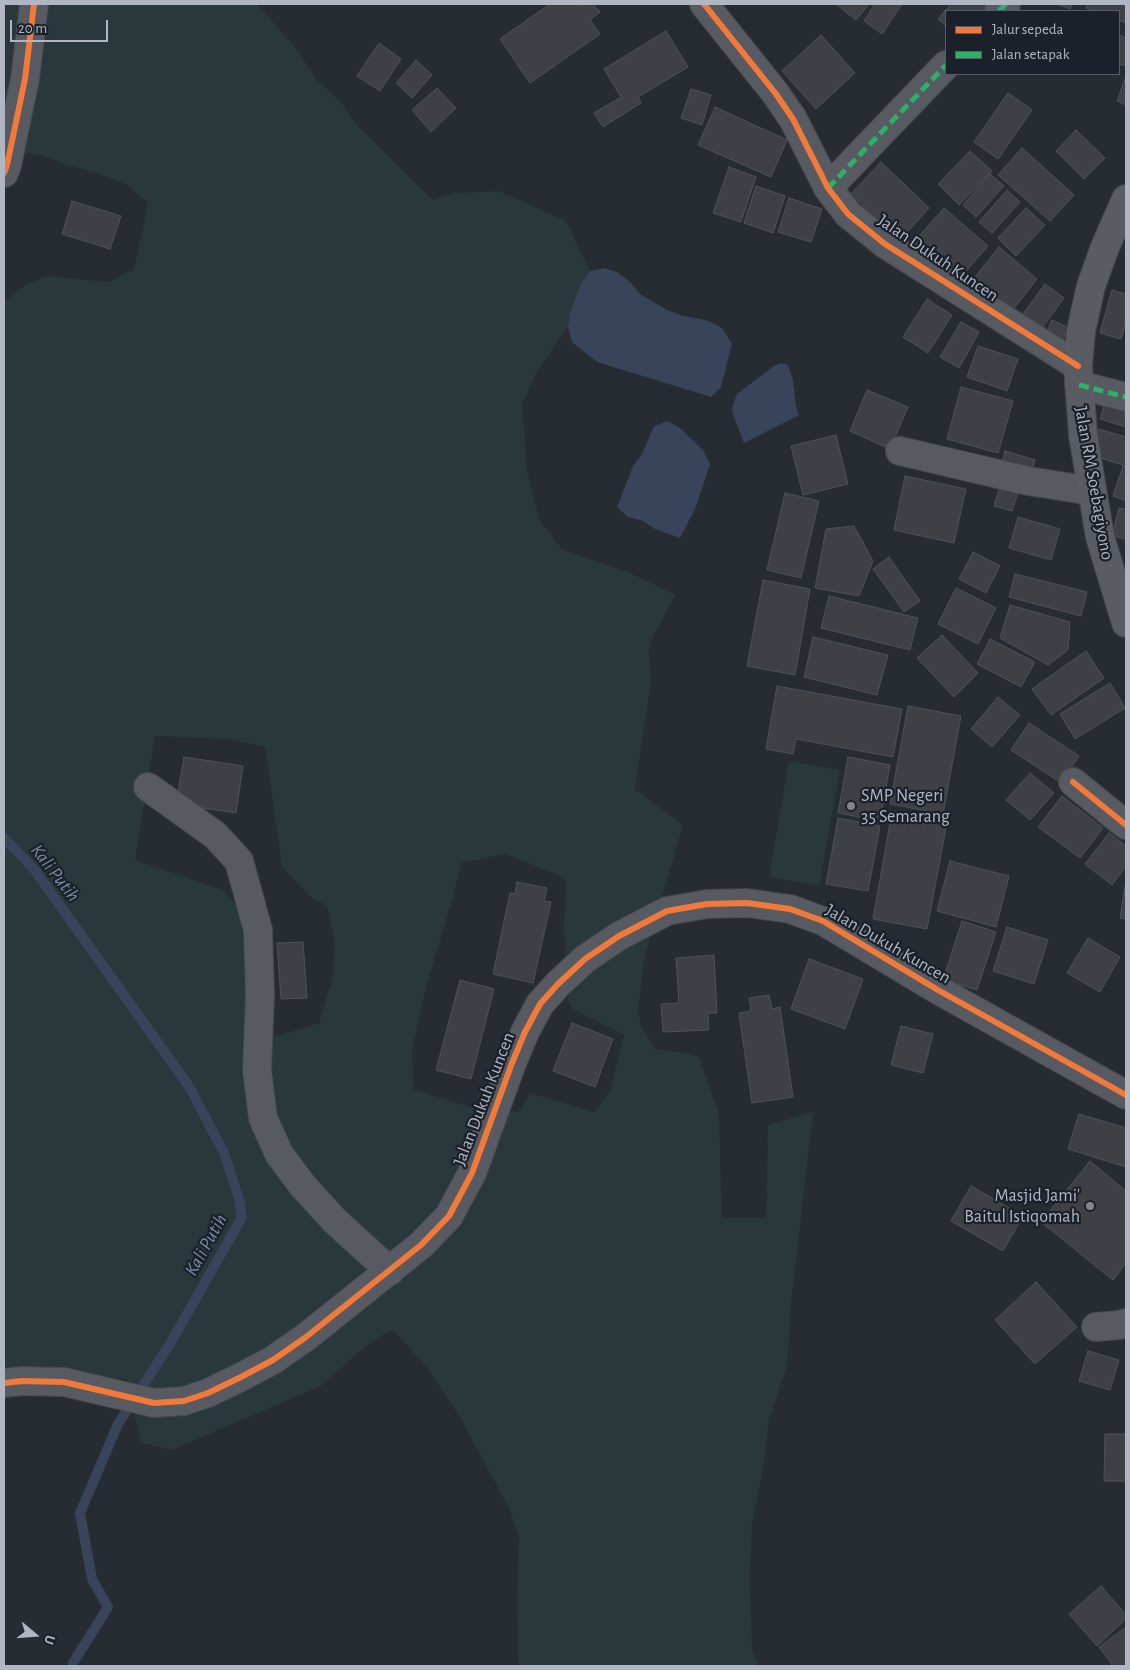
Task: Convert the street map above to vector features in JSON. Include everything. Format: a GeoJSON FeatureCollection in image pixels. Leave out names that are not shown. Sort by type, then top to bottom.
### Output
{"type":"FeatureCollection","features":[{"type":"Feature","properties":{"kind":"main road","name":"Jalan RM Soebagiyono"},"geometry":{"type":"LineString","coordinates":[[1126,199],[1104,247],[1091,286],[1080,331],[1078,376],[1082,435],[1100,537],[1126,623]]}},
{"type":"Feature","properties":{"kind":"street"},"geometry":{"type":"LineString","coordinates":[[4,173],[25,79],[34,4]]}},
{"type":"Feature","properties":{"kind":"street","name":"Jalan Dukuh Kuncen"},"geometry":{"type":"LineString","coordinates":[[704,4],[780,100],[828,188],[848,214],[885,244],[1078,376],[1126,397]]}},
{"type":"Feature","properties":{"kind":"street"},"geometry":{"type":"LineString","coordinates":[[828,188],[945,66]]}},
{"type":"Feature","properties":{"kind":"street"},"geometry":{"type":"LineString","coordinates":[[900,451],[1028,481],[1092,491]]}},
{"type":"Feature","properties":{"kind":"street"},"geometry":{"type":"LineString","coordinates":[[1073,782],[1126,825]]}},
{"type":"Feature","properties":{"kind":"street"},"geometry":{"type":"LineString","coordinates":[[148,787],[215,835],[239,861],[258,930],[260,995],[257,1070],[263,1118],[278,1154],[303,1186],[335,1221],[390,1270]]}},
{"type":"Feature","properties":{"kind":"street","name":"Jalan Dukuh Kuncen"},"geometry":{"type":"LineString","coordinates":[[4,1382],[64,1382],[154,1403],[184,1401],[208,1393],[241,1377],[273,1360],[300,1342],[422,1245],[449,1216],[472,1173],[512,1063],[525,1032],[540,1004],[585,958],[619,936],[667,911],[707,904],[747,903],[790,909],[823,921],[938,990],[1126,1095]]}},
{"type":"Feature","properties":{"kind":"street"},"geometry":{"type":"LineString","coordinates":[[1096,1327],[1126,1323]]}},
{"type":"Feature","properties":{"kind":"shaded area"},"geometry":{"type":"Polygon","coordinates":[[[4,4],[256,4],[300,54],[317,80],[340,101],[359,127],[433,200],[455,193],[500,191],[566,221],[590,271],[581,284],[570,312],[568,327],[537,371],[522,404],[527,471],[539,519],[563,550],[630,573],[676,595],[653,636],[649,651],[651,681],[635,789],[683,825],[644,959],[638,1013],[642,1027],[655,1049],[682,1052],[699,1057],[719,1114],[722,1218],[766,1218],[768,1125],[813,1112],[791,1305],[787,1365],[769,1420],[763,1469],[752,1523],[750,1577],[752,1649],[758,1666],[520,1666],[518,1661],[517,1597],[519,1537],[509,1508],[462,1421],[429,1370],[392,1329],[367,1345],[321,1386],[172,1450],[141,1443],[126,1379],[50,1371],[10,1372],[4,1366],[4,302],[20,288],[46,276],[109,282],[134,269],[148,203],[127,185],[98,173],[67,165],[40,155],[4,151],[4,4]],[[155,736],[135,860],[224,890],[239,909],[247,960],[274,1037],[319,1023],[332,979],[335,944],[327,906],[310,896],[282,867],[265,747],[228,739],[155,736]],[[505,854],[461,863],[454,894],[427,984],[412,1050],[413,1089],[470,1107],[519,1112],[530,1093],[594,1112],[610,1091],[624,1035],[574,1010],[568,1001],[564,927],[566,882],[556,874],[505,854]]]}},
{"type":"Feature","properties":{"kind":"shaded area"},"geometry":{"type":"Polygon","coordinates":[[[789,761],[840,770],[819,886],[769,877],[789,761]]]}},
{"type":"Feature","properties":{"kind":"water"},"geometry":{"type":"Polygon","coordinates":[[[604,268],[617,272],[630,282],[640,294],[667,310],[680,315],[709,321],[722,328],[732,344],[721,387],[711,397],[597,362],[572,342],[568,327],[570,312],[581,283],[590,271],[604,268]]]}},
{"type":"Feature","properties":{"kind":"water"},"geometry":{"type":"Polygon","coordinates":[[[781,363],[788,365],[793,380],[796,407],[799,415],[744,443],[732,408],[737,394],[774,366],[781,363]]]}},
{"type":"Feature","properties":{"kind":"water"},"geometry":{"type":"Polygon","coordinates":[[[668,421],[681,429],[703,450],[710,464],[695,509],[680,538],[655,529],[643,521],[628,517],[617,507],[633,466],[642,454],[654,426],[668,421]]]}},
{"type":"Feature","properties":{"kind":"building"},"geometry":{"type":"Polygon","coordinates":[[[550,4],[579,4],[581,7],[585,4],[593,4],[600,12],[590,20],[600,34],[530,83],[500,39],[550,4]]]}},
{"type":"Feature","properties":{"kind":"building"},"geometry":{"type":"Polygon","coordinates":[[[836,4],[869,4],[856,20],[836,4]]]}},
{"type":"Feature","properties":{"kind":"building"},"geometry":{"type":"Polygon","coordinates":[[[875,4],[902,4],[882,34],[864,21],[875,4]]]}},
{"type":"Feature","properties":{"kind":"building"},"geometry":{"type":"Polygon","coordinates":[[[951,4],[985,4],[993,10],[946,10],[951,4]]]}},
{"type":"Feature","properties":{"kind":"building"},"geometry":{"type":"Polygon","coordinates":[[[1058,4],[1072,4],[1070,9],[1058,4]]]}},
{"type":"Feature","properties":{"kind":"building"},"geometry":{"type":"Polygon","coordinates":[[[1088,4],[1126,4],[1126,23],[1120,20],[1120,10],[1092,10],[1086,8],[1088,4]]]}},
{"type":"Feature","properties":{"kind":"building"},"geometry":{"type":"Polygon","coordinates":[[[945,11],[945,25],[938,19],[945,11]]]}},
{"type":"Feature","properties":{"kind":"building"},"geometry":{"type":"Polygon","coordinates":[[[666,31],[688,67],[638,97],[641,103],[603,127],[594,113],[621,97],[604,69],[666,31]]]}},
{"type":"Feature","properties":{"kind":"building"},"geometry":{"type":"Polygon","coordinates":[[[821,35],[855,73],[816,109],[782,71],[821,35]]]}},
{"type":"Feature","properties":{"kind":"building"},"geometry":{"type":"Polygon","coordinates":[[[1120,35],[1126,38],[1126,66],[1120,64],[1120,35]]]}},
{"type":"Feature","properties":{"kind":"building"},"geometry":{"type":"Polygon","coordinates":[[[379,43],[401,59],[380,91],[357,76],[379,43]]]}},
{"type":"Feature","properties":{"kind":"building"},"geometry":{"type":"Polygon","coordinates":[[[416,60],[432,75],[412,98],[396,83],[416,60]]]}},
{"type":"Feature","properties":{"kind":"building"},"geometry":{"type":"Polygon","coordinates":[[[1126,76],[1126,105],[1117,101],[1126,76]]]}},
{"type":"Feature","properties":{"kind":"building"},"geometry":{"type":"Polygon","coordinates":[[[437,88],[456,108],[431,132],[412,110],[437,88]]]}},
{"type":"Feature","properties":{"kind":"building"},"geometry":{"type":"Polygon","coordinates":[[[691,89],[711,95],[702,125],[681,118],[691,89]]]}},
{"type":"Feature","properties":{"kind":"building"},"geometry":{"type":"Polygon","coordinates":[[[1008,93],[1032,110],[998,159],[974,142],[1008,93]]]}},
{"type":"Feature","properties":{"kind":"building"},"geometry":{"type":"Polygon","coordinates":[[[715,107],[787,140],[771,177],[698,145],[715,107]]]}},
{"type":"Feature","properties":{"kind":"building"},"geometry":{"type":"Polygon","coordinates":[[[1076,130],[1105,158],[1084,179],[1056,151],[1076,130]]]}},
{"type":"Feature","properties":{"kind":"building"},"geometry":{"type":"Polygon","coordinates":[[[1022,148],[1074,195],[1050,221],[998,175],[1022,148]]]}},
{"type":"Feature","properties":{"kind":"building"},"geometry":{"type":"Polygon","coordinates":[[[970,151],[992,171],[959,205],[938,184],[970,151]]]}},
{"type":"Feature","properties":{"kind":"building"},"geometry":{"type":"Polygon","coordinates":[[[881,162],[929,208],[899,241],[851,194],[881,162]]]}},
{"type":"Feature","properties":{"kind":"building"},"geometry":{"type":"Polygon","coordinates":[[[729,167],[756,177],[741,222],[713,213],[729,167]]]}},
{"type":"Feature","properties":{"kind":"building"},"geometry":{"type":"Polygon","coordinates":[[[990,174],[1004,186],[976,217],[963,205],[990,174]]]}},
{"type":"Feature","properties":{"kind":"building"},"geometry":{"type":"Polygon","coordinates":[[[756,186],[785,196],[773,233],[744,223],[756,186]]]}},
{"type":"Feature","properties":{"kind":"building"},"geometry":{"type":"Polygon","coordinates":[[[1007,190],[1020,202],[992,233],[979,222],[1007,190]]]}},
{"type":"Feature","properties":{"kind":"building"},"geometry":{"type":"Polygon","coordinates":[[[789,198],[822,209],[811,242],[778,232],[789,198]]]}},
{"type":"Feature","properties":{"kind":"building"},"geometry":{"type":"Polygon","coordinates":[[[72,201],[121,216],[110,249],[62,234],[72,201]]]}},
{"type":"Feature","properties":{"kind":"building"},"geometry":{"type":"Polygon","coordinates":[[[944,208],[988,246],[953,286],[909,247],[944,208]]]}},
{"type":"Feature","properties":{"kind":"building"},"geometry":{"type":"Polygon","coordinates":[[[1026,208],[1045,225],[1016,256],[998,238],[1026,208]]]}},
{"type":"Feature","properties":{"kind":"building"},"geometry":{"type":"Polygon","coordinates":[[[999,247],[1037,279],[1007,317],[968,286],[999,247]]]}},
{"type":"Feature","properties":{"kind":"building"},"geometry":{"type":"Polygon","coordinates":[[[1045,284],[1064,298],[1042,328],[1023,314],[1045,284]]]}},
{"type":"Feature","properties":{"kind":"building"},"geometry":{"type":"Polygon","coordinates":[[[1112,290],[1126,294],[1126,320],[1121,339],[1100,333],[1112,290]]]}},
{"type":"Feature","properties":{"kind":"building"},"geometry":{"type":"Polygon","coordinates":[[[927,299],[952,315],[928,353],[903,337],[927,299]]]}},
{"type":"Feature","properties":{"kind":"building"},"geometry":{"type":"Polygon","coordinates":[[[1052,320],[1069,328],[1061,344],[1045,337],[1052,320]]]}},
{"type":"Feature","properties":{"kind":"building"},"geometry":{"type":"Polygon","coordinates":[[[961,322],[979,332],[959,368],[940,357],[961,322]]]}},
{"type":"Feature","properties":{"kind":"building"},"geometry":{"type":"Polygon","coordinates":[[[978,346],[1018,359],[1007,391],[967,377],[978,346]]]}},
{"type":"Feature","properties":{"kind":"building"},"geometry":{"type":"Polygon","coordinates":[[[961,387],[1013,401],[998,453],[947,439],[961,387]]]}},
{"type":"Feature","properties":{"kind":"building"},"geometry":{"type":"Polygon","coordinates":[[[867,390],[908,407],[890,449],[850,431],[867,390]]]}},
{"type":"Feature","properties":{"kind":"building"},"geometry":{"type":"Polygon","coordinates":[[[1107,397],[1126,403],[1126,427],[1100,419],[1107,397]]]}},
{"type":"Feature","properties":{"kind":"building"},"geometry":{"type":"Polygon","coordinates":[[[1099,429],[1126,437],[1126,466],[1091,455],[1099,429]]]}},
{"type":"Feature","properties":{"kind":"building"},"geometry":{"type":"Polygon","coordinates":[[[836,435],[848,484],[803,495],[791,446],[836,435]]]}},
{"type":"Feature","properties":{"kind":"building"},"geometry":{"type":"Polygon","coordinates":[[[1005,451],[1035,460],[1029,479],[1000,471],[1005,451]]]}},
{"type":"Feature","properties":{"kind":"building"},"geometry":{"type":"Polygon","coordinates":[[[1123,466],[1126,467],[1126,501],[1113,496],[1123,466]]]}},
{"type":"Feature","properties":{"kind":"building"},"geometry":{"type":"Polygon","coordinates":[[[905,476],[966,489],[954,543],[894,530],[905,476]]]}},
{"type":"Feature","properties":{"kind":"building"},"geometry":{"type":"Polygon","coordinates":[[[1000,486],[1018,492],[1012,511],[994,506],[1000,486]]]}},
{"type":"Feature","properties":{"kind":"building"},"geometry":{"type":"Polygon","coordinates":[[[785,493],[819,501],[801,578],[767,570],[785,493]]]}},
{"type":"Feature","properties":{"kind":"building"},"geometry":{"type":"Polygon","coordinates":[[[1119,508],[1126,509],[1126,539],[1112,536],[1119,508]]]}},
{"type":"Feature","properties":{"kind":"building"},"geometry":{"type":"Polygon","coordinates":[[[1018,517],[1060,529],[1051,560],[1009,548],[1018,517]]]}},
{"type":"Feature","properties":{"kind":"building"},"geometry":{"type":"Polygon","coordinates":[[[854,526],[873,561],[859,596],[815,588],[826,529],[854,526]]]}},
{"type":"Feature","properties":{"kind":"building"},"geometry":{"type":"Polygon","coordinates":[[[973,552],[1000,566],[986,593],[959,579],[973,552]]]}},
{"type":"Feature","properties":{"kind":"building"},"geometry":{"type":"Polygon","coordinates":[[[889,557],[920,601],[904,612],[873,569],[889,557]]]}},
{"type":"Feature","properties":{"kind":"building"},"geometry":{"type":"Polygon","coordinates":[[[1015,574],[1087,592],[1081,616],[1009,597],[1015,574]]]}},
{"type":"Feature","properties":{"kind":"building"},"geometry":{"type":"Polygon","coordinates":[[[763,580],[810,589],[795,675],[747,666],[763,580]]]}},
{"type":"Feature","properties":{"kind":"building"},"geometry":{"type":"Polygon","coordinates":[[[956,588],[996,608],[978,644],[938,624],[956,588]]]}},
{"type":"Feature","properties":{"kind":"building"},"geometry":{"type":"Polygon","coordinates":[[[829,596],[918,618],[910,650],[821,628],[829,596]]]}},
{"type":"Feature","properties":{"kind":"building"},"geometry":{"type":"Polygon","coordinates":[[[1010,605],[1070,622],[1068,650],[1048,665],[1000,638],[1010,605]]]}},
{"type":"Feature","properties":{"kind":"building"},"geometry":{"type":"Polygon","coordinates":[[[942,635],[978,673],[954,697],[917,658],[942,635]]]}},
{"type":"Feature","properties":{"kind":"building"},"geometry":{"type":"Polygon","coordinates":[[[813,637],[888,655],[877,695],[804,677],[813,637]]]}},
{"type":"Feature","properties":{"kind":"building"},"geometry":{"type":"Polygon","coordinates":[[[990,639],[1035,662],[1021,687],[977,664],[990,639]]]}},
{"type":"Feature","properties":{"kind":"building"},"geometry":{"type":"Polygon","coordinates":[[[1086,651],[1104,678],[1051,715],[1032,689],[1086,651]]]}},
{"type":"Feature","properties":{"kind":"building"},"geometry":{"type":"Polygon","coordinates":[[[1110,683],[1125,708],[1075,739],[1060,714],[1110,683]]]}},
{"type":"Feature","properties":{"kind":"building"},"geometry":{"type":"Polygon","coordinates":[[[777,686],[902,709],[893,757],[796,739],[793,754],[766,749],[777,686]]]}},
{"type":"Feature","properties":{"kind":"building"},"geometry":{"type":"Polygon","coordinates":[[[998,697],[1020,715],[992,747],[971,729],[998,697]]]}},
{"type":"Feature","properties":{"kind":"building"},"geometry":{"type":"Polygon","coordinates":[[[908,706],[961,716],[943,814],[890,804],[908,706]]]}},
{"type":"Feature","properties":{"kind":"building"},"geometry":{"type":"Polygon","coordinates":[[[1029,723],[1079,756],[1061,783],[1011,750],[1029,723]]]}},
{"type":"Feature","properties":{"kind":"building"},"geometry":{"type":"Polygon","coordinates":[[[184,757],[243,766],[236,813],[176,804],[184,757]]]}},
{"type":"Feature","properties":{"kind":"building"},"geometry":{"type":"Polygon","coordinates":[[[848,757],[890,765],[880,821],[838,813],[848,757]]]}},
{"type":"Feature","properties":{"kind":"building"},"geometry":{"type":"Polygon","coordinates":[[[1030,773],[1054,793],[1030,820],[1006,800],[1030,773]]]}},
{"type":"Feature","properties":{"kind":"building"},"geometry":{"type":"Polygon","coordinates":[[[1062,796],[1103,828],[1080,858],[1038,827],[1062,796]]]}},
{"type":"Feature","properties":{"kind":"building"},"geometry":{"type":"Polygon","coordinates":[[[892,812],[947,822],[927,929],[873,919],[892,812]]]}},
{"type":"Feature","properties":{"kind":"building"},"geometry":{"type":"Polygon","coordinates":[[[838,818],[880,826],[868,891],[826,884],[838,818]]]}},
{"type":"Feature","properties":{"kind":"building"},"geometry":{"type":"Polygon","coordinates":[[[1109,833],[1126,846],[1126,866],[1112,885],[1085,864],[1109,833]]]}},
{"type":"Feature","properties":{"kind":"building"},"geometry":{"type":"Polygon","coordinates":[[[950,861],[1009,876],[996,927],[937,911],[950,861]]]}},
{"type":"Feature","properties":{"kind":"building"},"geometry":{"type":"Polygon","coordinates":[[[517,882],[547,888],[544,901],[551,902],[533,983],[493,974],[510,893],[515,894],[517,882]]]}},
{"type":"Feature","properties":{"kind":"building"},"geometry":{"type":"Polygon","coordinates":[[[1126,886],[1126,919],[1120,918],[1126,886]]]}},
{"type":"Feature","properties":{"kind":"building"},"geometry":{"type":"Polygon","coordinates":[[[962,921],[996,932],[977,990],[943,980],[962,921]]]}},
{"type":"Feature","properties":{"kind":"building"},"geometry":{"type":"Polygon","coordinates":[[[1007,927],[1048,940],[1034,984],[993,971],[1007,927]]]}},
{"type":"Feature","properties":{"kind":"building"},"geometry":{"type":"Polygon","coordinates":[[[1088,938],[1120,957],[1100,992],[1067,973],[1088,938]]]}},
{"type":"Feature","properties":{"kind":"building"},"geometry":{"type":"Polygon","coordinates":[[[303,942],[307,998],[281,999],[277,943],[303,942]]]}},
{"type":"Feature","properties":{"kind":"building"},"geometry":{"type":"Polygon","coordinates":[[[714,955],[717,1013],[708,1013],[709,1030],[663,1032],[661,1004],[679,1003],[676,958],[714,955]]]}},
{"type":"Feature","properties":{"kind":"building"},"geometry":{"type":"Polygon","coordinates":[[[809,959],[863,979],[845,1029],[791,1009],[809,959]]]}},
{"type":"Feature","properties":{"kind":"building"},"geometry":{"type":"Polygon","coordinates":[[[460,980],[494,989],[471,1079],[436,1070],[460,980]]]}},
{"type":"Feature","properties":{"kind":"building"},"geometry":{"type":"Polygon","coordinates":[[[769,995],[772,1009],[780,1007],[793,1097],[752,1103],[739,1013],[751,1011],[749,998],[769,995]]]}},
{"type":"Feature","properties":{"kind":"building"},"geometry":{"type":"Polygon","coordinates":[[[572,1023],[613,1039],[595,1087],[553,1071],[572,1023]]]}},
{"type":"Feature","properties":{"kind":"building"},"geometry":{"type":"Polygon","coordinates":[[[901,1026],[933,1034],[923,1073],[891,1065],[901,1026]]]}},
{"type":"Feature","properties":{"kind":"building"},"geometry":{"type":"Polygon","coordinates":[[[1079,1114],[1126,1128],[1126,1167],[1068,1149],[1079,1114]]]}},
{"type":"Feature","properties":{"kind":"building","name":"Masjid Jami' Baitul Istiqomah"},"geometry":{"type":"Polygon","coordinates":[[[1090,1161],[1126,1191],[1126,1263],[1113,1280],[1041,1222],[1090,1161]]]}},
{"type":"Feature","properties":{"kind":"building"},"geometry":{"type":"Polygon","coordinates":[[[971,1186],[1023,1216],[1003,1251],[951,1221],[971,1186]]]}},
{"type":"Feature","properties":{"kind":"building"},"geometry":{"type":"Polygon","coordinates":[[[1036,1282],[1077,1327],[1035,1364],[995,1320],[1036,1282]]]}},
{"type":"Feature","properties":{"kind":"building"},"geometry":{"type":"Polygon","coordinates":[[[1088,1351],[1119,1360],[1110,1390],[1079,1381],[1088,1351]]]}},
{"type":"Feature","properties":{"kind":"building"},"geometry":{"type":"Polygon","coordinates":[[[1105,1434],[1126,1434],[1126,1481],[1104,1481],[1105,1434]]]}},
{"type":"Feature","properties":{"kind":"building"},"geometry":{"type":"Polygon","coordinates":[[[1101,1586],[1126,1615],[1126,1619],[1097,1646],[1069,1614],[1101,1586]]]}},
{"type":"Feature","properties":{"kind":"building"},"geometry":{"type":"Polygon","coordinates":[[[1126,1627],[1126,1666],[1113,1666],[1099,1647],[1126,1627]]]}},
{"type":"Feature","properties":{"kind":"waterway","name":"Kali Putih"},"geometry":{"type":"LineString","coordinates":[[4,838],[34,869],[190,1088],[224,1153],[239,1199],[242,1217],[170,1344],[118,1424],[80,1513],[92,1579],[108,1607],[73,1663],[73,1666]]}},
{"type":"Feature","properties":{"kind":"marked path"},"geometry":{"type":"LineString","coordinates":[[1000,10],[1006,4]]}},
{"type":"Feature","properties":{"kind":"marked path"},"geometry":{"type":"LineString","coordinates":[[828,188],[945,66]]}},
{"type":"Feature","properties":{"kind":"marked path"},"geometry":{"type":"LineString","coordinates":[[1079,385],[1126,397]]}},
{"type":"Feature","properties":{"kind":"cycle path"},"geometry":{"type":"LineString","coordinates":[[4,173],[25,79],[34,4]]}},
{"type":"Feature","properties":{"kind":"cycle path"},"geometry":{"type":"LineString","coordinates":[[704,4],[776,94],[793,119],[828,188],[848,214],[885,244],[1078,366]]}},
{"type":"Feature","properties":{"kind":"cycle path"},"geometry":{"type":"LineString","coordinates":[[1073,782],[1126,825]]}},
{"type":"Feature","properties":{"kind":"cycle path"},"geometry":{"type":"LineString","coordinates":[[4,1383],[22,1381],[64,1382],[154,1403],[184,1401],[208,1393],[241,1377],[273,1360],[306,1337],[421,1245],[449,1216],[472,1173],[512,1063],[525,1032],[540,1004],[585,959],[619,936],[667,911],[707,904],[747,903],[790,909],[823,921],[938,990],[1126,1095]]}},
{"type":"Feature","properties":{"kind":"place","name":"SMP Negeri 35 Semarang"},"geometry":{"type":"Point","coordinates":[851,806]}},
{"type":"Feature","properties":{"kind":"place","name":"Masjid Jami' Baitul Istiqomah"},"geometry":{"type":"Point","coordinates":[1090,1206]}}]}
